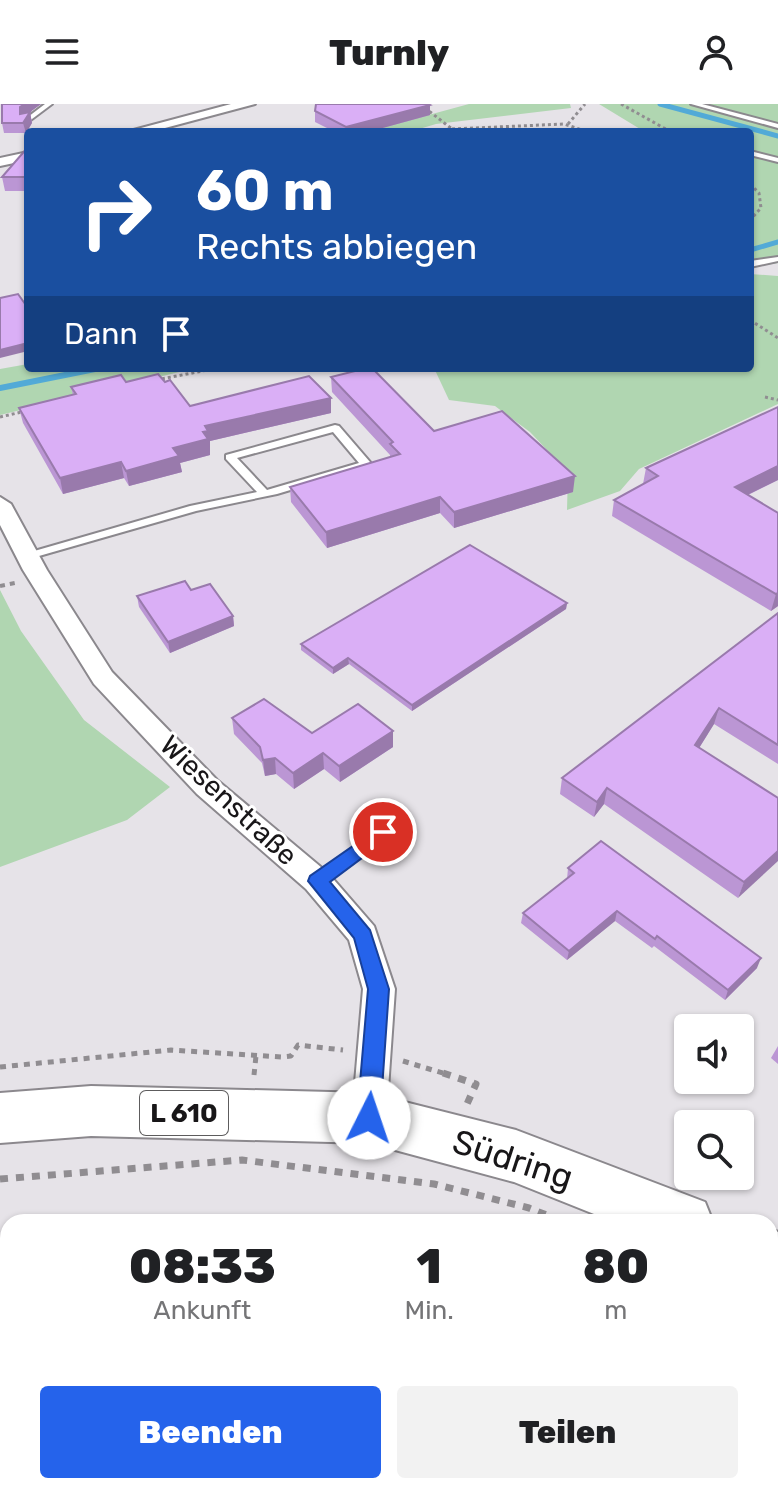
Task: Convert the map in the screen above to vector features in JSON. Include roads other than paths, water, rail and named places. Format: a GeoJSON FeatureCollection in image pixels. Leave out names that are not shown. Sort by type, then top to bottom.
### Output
{"type":"FeatureCollection","features":[{"type":"Feature","properties":{"kind":"main road","name":"Südring"},"geometry":{"type":"LineString","coordinates":[[0,1118],[91,1111],[369,1118],[516,1156],[664,1214]]}},
{"type":"Feature","properties":{"kind":"street"},"geometry":{"type":"LineString","coordinates":[[148,128],[236,105]]}},
{"type":"Feature","properties":{"kind":"street"},"geometry":{"type":"LineString","coordinates":[[0,162],[24,157]]}},
{"type":"Feature","properties":{"kind":"street","name":"Wiesenstraße"},"geometry":{"type":"LineString","coordinates":[[0,504],[103,678],[207,787],[317,881],[342,906],[363,935],[379,989],[369,1118]]}},
{"type":"Feature","properties":{"kind":"lane"},"geometry":{"type":"LineString","coordinates":[[26,121],[49,104]]}},
{"type":"Feature","properties":{"kind":"lane"},"geometry":{"type":"LineString","coordinates":[[694,104],[778,126]]}},
{"type":"Feature","properties":{"kind":"lane"},"geometry":{"type":"LineString","coordinates":[[754,154],[778,160]]}},
{"type":"Feature","properties":{"kind":"lane"},"geometry":{"type":"LineString","coordinates":[[754,263],[777,259]]}},
{"type":"Feature","properties":{"kind":"lane"},"geometry":{"type":"LineString","coordinates":[[28,556],[194,508],[265,494],[366,464],[335,428],[230,457],[265,494]]}},
{"type":"Feature","properties":{"kind":"lane"},"geometry":{"type":"LineString","coordinates":[[317,881],[383,832]]}},
{"type":"Feature","properties":{"kind":"waterway"},"geometry":{"type":"LineString","coordinates":[[660,104],[748,128]]}},
{"type":"Feature","properties":{"kind":"waterway"},"geometry":{"type":"LineString","coordinates":[[754,129],[778,136]]}},
{"type":"Feature","properties":{"kind":"waterway"},"geometry":{"type":"LineString","coordinates":[[754,249],[778,242]]}},
{"type":"Feature","properties":{"kind":"waterway"},"geometry":{"type":"LineString","coordinates":[[0,388],[80,372]]}}]}
